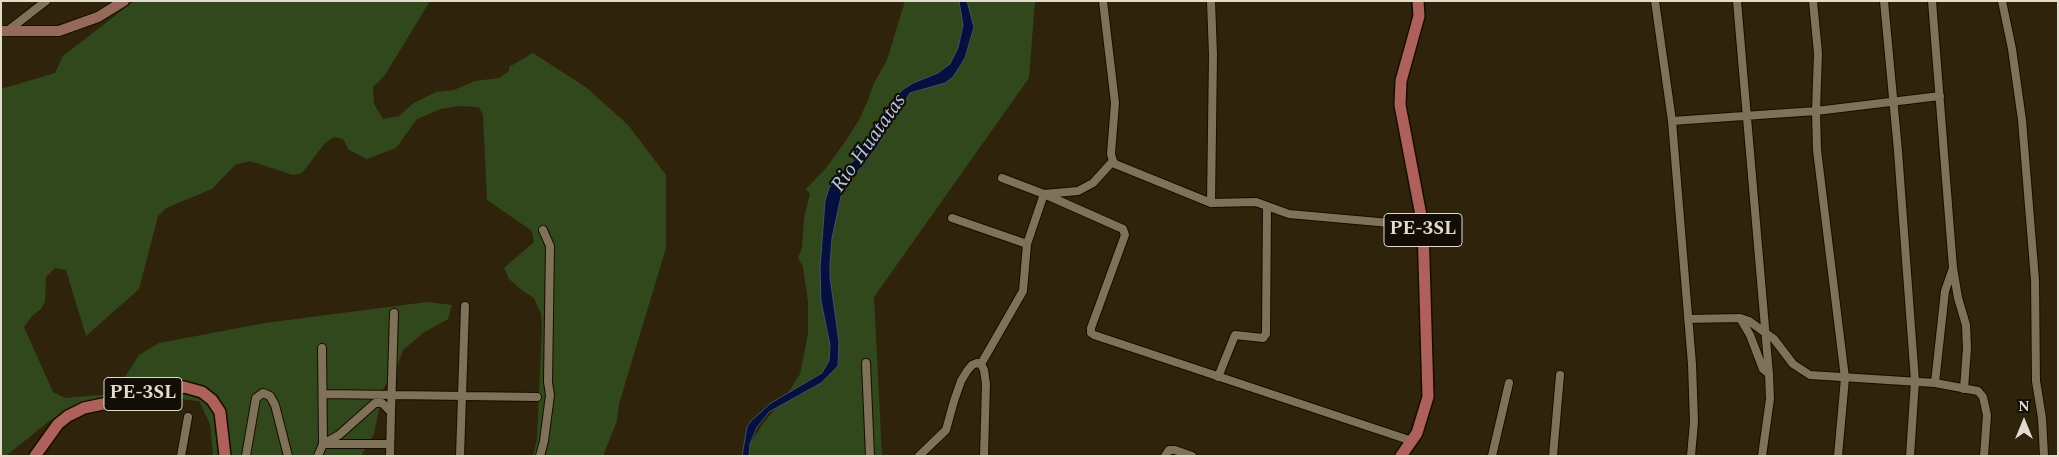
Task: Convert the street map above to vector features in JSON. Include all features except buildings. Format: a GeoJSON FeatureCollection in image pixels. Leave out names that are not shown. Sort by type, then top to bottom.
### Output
{"type":"FeatureCollection","features":[{"type":"Feature","properties":{"kind":"main road","name":"PE-3SL"},"geometry":{"type":"LineString","coordinates":[[1401,456],[1417,433],[1428,397],[1423,226],[1400,105],[1401,81],[1418,16],[1418,1]]}},
{"type":"Feature","properties":{"kind":"main road","name":"PE-3SL"},"geometry":{"type":"LineString","coordinates":[[38,455],[58,424],[68,416],[84,408],[184,387],[202,392],[212,400],[220,412],[225,456]]}},
{"type":"Feature","properties":{"kind":"street"},"geometry":{"type":"LineString","coordinates":[[3,32],[46,1]]}},
{"type":"Feature","properties":{"kind":"street"},"geometry":{"type":"LineString","coordinates":[[3,32],[59,31],[98,17],[124,1]]}},
{"type":"Feature","properties":{"kind":"street"},"geometry":{"type":"LineString","coordinates":[[1103,1],[1115,103],[1112,154],[1115,164],[1212,203],[1256,202],[1289,214],[1423,226]]}},
{"type":"Feature","properties":{"kind":"street"},"geometry":{"type":"LineString","coordinates":[[1211,1],[1213,55],[1212,203]]}},
{"type":"Feature","properties":{"kind":"street"},"geometry":{"type":"LineString","coordinates":[[1655,1],[1672,121],[1688,319],[1694,422],[1691,456]]}},
{"type":"Feature","properties":{"kind":"street"},"geometry":{"type":"LineString","coordinates":[[1737,1],[1770,374],[1770,399],[1762,456]]}},
{"type":"Feature","properties":{"kind":"street"},"geometry":{"type":"LineString","coordinates":[[1813,1],[1818,53],[1817,150],[1846,378],[1838,456]]}},
{"type":"Feature","properties":{"kind":"street"},"geometry":{"type":"LineString","coordinates":[[1884,1],[1894,102],[1915,381],[1910,456]]}},
{"type":"Feature","properties":{"kind":"street"},"geometry":{"type":"LineString","coordinates":[[1932,1],[1953,268],[1958,298],[1966,325],[1967,348],[1964,389]]}},
{"type":"Feature","properties":{"kind":"street"},"geometry":{"type":"LineString","coordinates":[[2002,1],[2012,48],[2022,120],[2035,280],[2036,382],[2042,418],[2044,456]]}},
{"type":"Feature","properties":{"kind":"street"},"geometry":{"type":"LineString","coordinates":[[1672,121],[1816,111],[1940,96]]}},
{"type":"Feature","properties":{"kind":"street"},"geometry":{"type":"LineString","coordinates":[[1044,194],[1078,191],[1093,184],[1113,161]]}},
{"type":"Feature","properties":{"kind":"street"},"geometry":{"type":"LineString","coordinates":[[1002,178],[1044,194],[1123,229],[1125,235],[1090,328],[1094,335],[1412,441]]}},
{"type":"Feature","properties":{"kind":"street"},"geometry":{"type":"LineString","coordinates":[[981,364],[1023,291],[1027,244],[1044,194]]}},
{"type":"Feature","properties":{"kind":"street"},"geometry":{"type":"LineString","coordinates":[[1218,376],[1235,335],[1263,338],[1266,334],[1267,207]]}},
{"type":"Feature","properties":{"kind":"street"},"geometry":{"type":"LineString","coordinates":[[952,218],[1027,244]]}},
{"type":"Feature","properties":{"kind":"street"},"geometry":{"type":"LineString","coordinates":[[540,456],[544,441],[550,395],[548,382],[550,246],[543,230]]}},
{"type":"Feature","properties":{"kind":"street"},"geometry":{"type":"LineString","coordinates":[[1935,382],[1944,291],[1953,268]]}},
{"type":"Feature","properties":{"kind":"street"},"geometry":{"type":"LineString","coordinates":[[460,456],[465,306]]}},
{"type":"Feature","properties":{"kind":"street"},"geometry":{"type":"LineString","coordinates":[[390,456],[394,313]]}},
{"type":"Feature","properties":{"kind":"street"},"geometry":{"type":"LineString","coordinates":[[1688,319],[1740,318],[1749,321],[1774,339],[1793,364],[1810,375],[1935,382],[1978,391],[1983,397],[1987,415],[1984,456]]}},
{"type":"Feature","properties":{"kind":"street"},"geometry":{"type":"LineString","coordinates":[[1740,318],[1750,335],[1763,369],[1770,374]]}},
{"type":"Feature","properties":{"kind":"street"},"geometry":{"type":"LineString","coordinates":[[318,456],[323,444],[324,394],[322,348]]}},
{"type":"Feature","properties":{"kind":"street"},"geometry":{"type":"LineString","coordinates":[[866,363],[870,456]]}},
{"type":"Feature","properties":{"kind":"street"},"geometry":{"type":"LineString","coordinates":[[920,456],[946,430],[957,390],[967,370],[972,365],[981,364]]}},
{"type":"Feature","properties":{"kind":"street"},"geometry":{"type":"LineString","coordinates":[[981,364],[986,384],[984,456]]}},
{"type":"Feature","properties":{"kind":"street"},"geometry":{"type":"LineString","coordinates":[[1552,456],[1560,375]]}},
{"type":"Feature","properties":{"kind":"street"},"geometry":{"type":"LineString","coordinates":[[1492,456],[1509,383]]}},
{"type":"Feature","properties":{"kind":"street"},"geometry":{"type":"LineString","coordinates":[[246,456],[256,398],[262,393],[270,396],[275,405],[288,456]]}},
{"type":"Feature","properties":{"kind":"street"},"geometry":{"type":"LineString","coordinates":[[324,394],[537,398]]}},
{"type":"Feature","properties":{"kind":"street"},"geometry":{"type":"LineString","coordinates":[[323,444],[339,435],[375,403],[382,403],[391,412]]}},
{"type":"Feature","properties":{"kind":"street"},"geometry":{"type":"LineString","coordinates":[[181,456],[188,417]]}},
{"type":"Feature","properties":{"kind":"street"},"geometry":{"type":"LineString","coordinates":[[323,444],[390,444]]}},
{"type":"Feature","properties":{"kind":"street"},"geometry":{"type":"LineString","coordinates":[[1165,456],[1169,450],[1175,450],[1192,456]]}},
{"type":"Feature","properties":{"kind":"green space"},"geometry":{"type":"Polygon","coordinates":[[[134,1],[430,1],[385,75],[373,87],[374,104],[383,119],[399,116],[414,103],[436,92],[454,90],[475,81],[499,78],[509,71],[509,67],[533,53],[587,88],[628,125],[666,175],[666,248],[619,404],[617,421],[603,456],[533,456],[537,439],[541,314],[534,298],[509,279],[504,268],[534,242],[532,231],[487,200],[483,115],[479,107],[459,106],[441,109],[417,119],[396,148],[367,159],[349,150],[343,139],[334,137],[325,143],[302,173],[293,175],[250,161],[235,165],[212,189],[166,208],[158,216],[139,289],[86,336],[66,270],[55,268],[46,277],[45,301],[41,309],[32,316],[24,327],[53,392],[65,398],[111,394],[120,385],[139,355],[159,343],[265,323],[427,302],[452,305],[448,319],[423,333],[403,350],[396,370],[383,389],[374,434],[361,456],[213,456],[210,424],[199,401],[186,400],[163,387],[70,409],[48,422],[6,456],[1,456],[1,89],[55,73],[63,56],[134,1]]]}},
{"type":"Feature","properties":{"kind":"green space"},"geometry":{"type":"Polygon","coordinates":[[[905,1],[1035,1],[1029,78],[874,297],[882,456],[745,456],[746,450],[764,422],[785,398],[800,374],[808,334],[808,302],[803,267],[798,258],[802,248],[804,218],[810,194],[806,189],[826,168],[859,120],[874,83],[887,60],[905,1]]]}},
{"type":"Feature","properties":{"kind":"water","name":"Rio Huatatas"},"geometry":{"type":"Polygon","coordinates":[[[959,1],[967,1],[974,27],[965,58],[953,77],[945,83],[910,93],[878,145],[861,168],[849,178],[842,192],[832,238],[830,264],[839,342],[838,366],[821,383],[769,412],[757,427],[750,444],[749,456],[742,456],[747,427],[751,421],[771,403],[822,373],[829,361],[830,345],[821,301],[820,268],[825,201],[829,188],[844,169],[858,157],[902,90],[913,83],[938,73],[950,64],[958,48],[963,25],[959,1]]]}}]}
